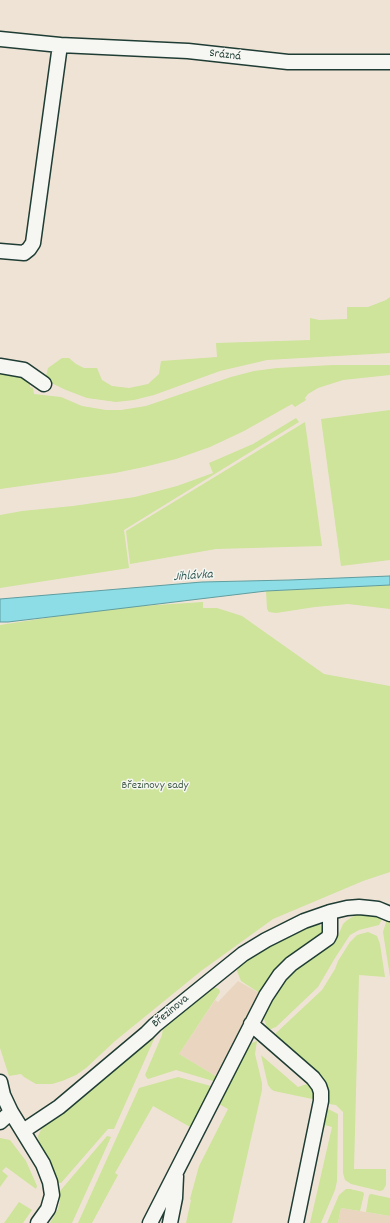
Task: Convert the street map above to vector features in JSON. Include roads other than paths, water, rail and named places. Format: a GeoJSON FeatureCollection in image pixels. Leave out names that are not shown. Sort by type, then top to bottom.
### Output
{"type":"FeatureCollection","features":[{"type":"Feature","properties":{"kind":"street","name":"Srázná"},"geometry":{"type":"LineString","coordinates":[[0,39],[60,45],[188,51],[288,62],[390,62]]}},
{"type":"Feature","properties":{"kind":"street"},"geometry":{"type":"LineString","coordinates":[[0,251],[24,253],[33,243],[60,45]]}},
{"type":"Feature","properties":{"kind":"street"},"geometry":{"type":"LineString","coordinates":[[0,366],[24,370],[44,384]]}},
{"type":"Feature","properties":{"kind":"street","name":"Březinova"},"geometry":{"type":"LineString","coordinates":[[23,1131],[59,1107],[155,1025],[243,954],[266,940],[304,921],[330,912],[359,907],[378,909],[390,914]]}},
{"type":"Feature","properties":{"kind":"street"},"geometry":{"type":"LineString","coordinates":[[150,1223],[266,996],[280,976],[291,964],[328,938],[330,934],[330,912]]}},
{"type":"Feature","properties":{"kind":"street"},"geometry":{"type":"LineString","coordinates":[[251,1024],[313,1078],[319,1086],[321,1092],[321,1101],[296,1223]]}},
{"type":"Feature","properties":{"kind":"street"},"geometry":{"type":"LineString","coordinates":[[0,1082],[3,1095],[43,1164],[50,1182],[52,1195],[48,1208],[38,1223]]}},
{"type":"Feature","properties":{"kind":"street"},"geometry":{"type":"LineString","coordinates":[[0,1122],[12,1112]]}},
{"type":"Feature","properties":{"kind":"street"},"geometry":{"type":"LineString","coordinates":[[170,1223],[175,1198],[177,1172]]}},
{"type":"Feature","properties":{"kind":"water"},"geometry":{"type":"Polygon","coordinates":[[[390,576],[390,585],[266,591],[0,622],[0,599],[202,582],[390,576]]]}},
{"type":"Feature","properties":{"kind":"water label","name":"Jihlávka"},"geometry":{"type":"Point","coordinates":[193,577]}},
{"type":"Feature","properties":{"kind":"park label","name":"Březinovy sady"},"geometry":{"type":"Point","coordinates":[155,786]}}]}
